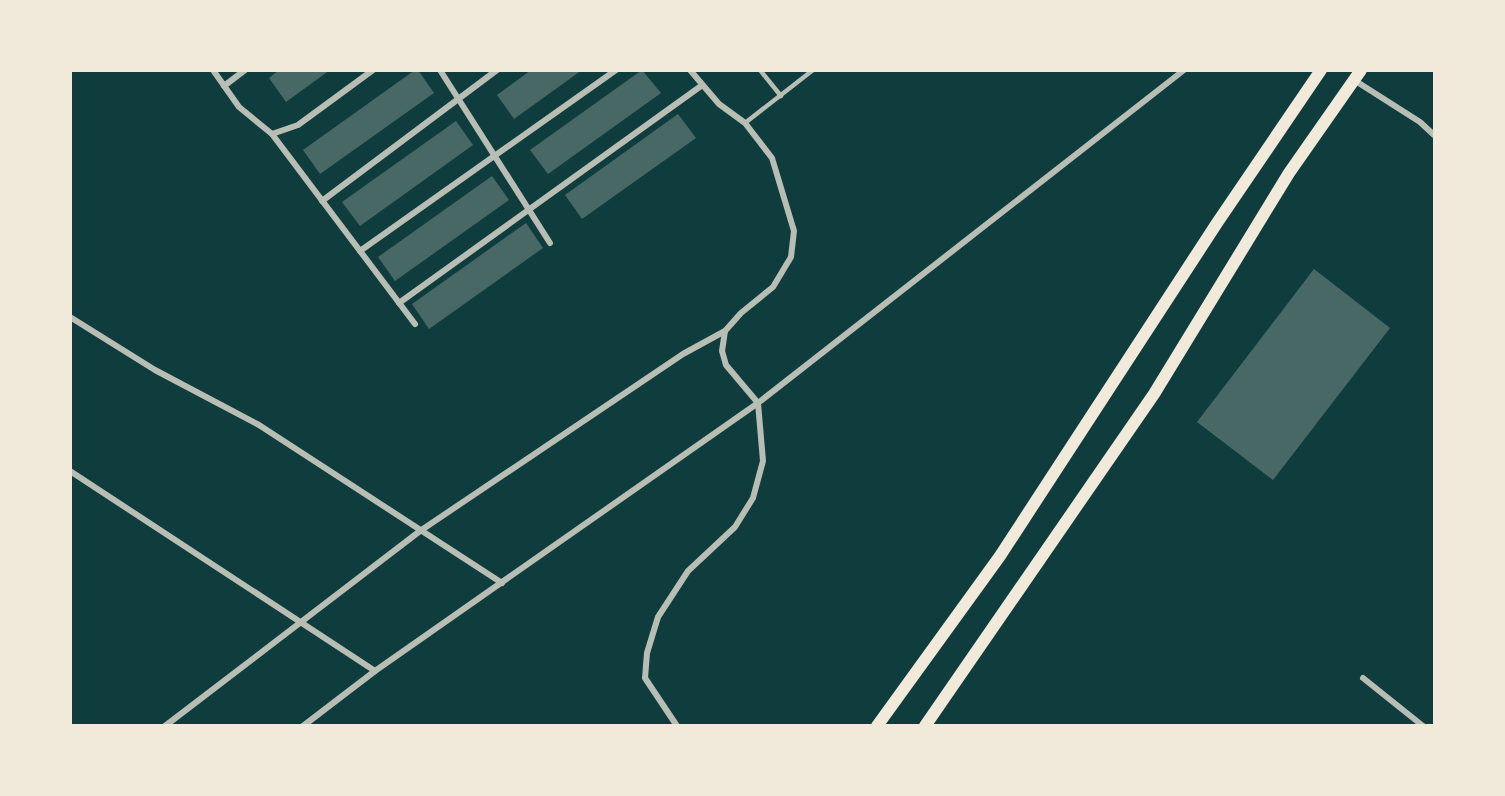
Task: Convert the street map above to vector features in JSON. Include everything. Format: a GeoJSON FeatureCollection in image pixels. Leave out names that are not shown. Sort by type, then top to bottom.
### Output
{"type":"FeatureCollection","features":[{"type":"Feature","properties":{"kind":"main road"},"geometry":{"type":"LineString","coordinates":[[877,726],[1000,556],[1191,262],[1321,70]]}},
{"type":"Feature","properties":{"kind":"main road"},"geometry":{"type":"LineString","coordinates":[[925,726],[1154,394],[1289,173],[1358,76]]}},
{"type":"Feature","properties":{"kind":"street"},"geometry":{"type":"LineString","coordinates":[[213,70],[239,107],[272,134],[414,324]]}},
{"type":"Feature","properties":{"kind":"street"},"geometry":{"type":"LineString","coordinates":[[224,86],[245,70]]}},
{"type":"Feature","properties":{"kind":"street"},"geometry":{"type":"LineString","coordinates":[[272,134],[298,125],[373,70]]}},
{"type":"Feature","properties":{"kind":"street"},"geometry":{"type":"LineString","coordinates":[[440,70],[550,243]]}},
{"type":"Feature","properties":{"kind":"street"},"geometry":{"type":"LineString","coordinates":[[322,201],[497,70]]}},
{"type":"Feature","properties":{"kind":"street"},"geometry":{"type":"LineString","coordinates":[[360,251],[616,70]]}},
{"type":"Feature","properties":{"kind":"street"},"geometry":{"type":"LineString","coordinates":[[165,726],[420,531],[683,354],[725,331],[741,313],[773,287],[791,257],[794,231],[772,158],[745,123],[719,104],[701,86],[690,70]]}},
{"type":"Feature","properties":{"kind":"street"},"geometry":{"type":"LineString","coordinates":[[303,726],[375,671],[759,403],[1184,70]]}},
{"type":"Feature","properties":{"kind":"street"},"geometry":{"type":"LineString","coordinates":[[1358,76],[1434,135]]}},
{"type":"Feature","properties":{"kind":"street"},"geometry":{"type":"LineString","coordinates":[[399,303],[528,208],[701,86]]}},
{"type":"Feature","properties":{"kind":"street"},"geometry":{"type":"LineString","coordinates":[[70,318],[155,370],[259,425],[502,584]]}},
{"type":"Feature","properties":{"kind":"street"},"geometry":{"type":"LineString","coordinates":[[677,726],[645,678],[647,653],[658,617],[688,571],[735,526],[753,498],[763,461],[759,403],[726,365],[722,351],[725,331]]}},
{"type":"Feature","properties":{"kind":"street"},"geometry":{"type":"LineString","coordinates":[[70,471],[375,671]]}},
{"type":"Feature","properties":{"kind":"street"},"geometry":{"type":"LineString","coordinates":[[1363,678],[1423,726]]}},
{"type":"Feature","properties":{"kind":"lane"},"geometry":{"type":"LineString","coordinates":[[760,70],[781,96]]}},
{"type":"Feature","properties":{"kind":"lane"},"geometry":{"type":"LineString","coordinates":[[745,123],[813,70]]}},
{"type":"Feature","properties":{"kind":"building"},"geometry":{"type":"Polygon","coordinates":[[[279,70],[330,70],[286,102],[269,78],[279,70]]]}},
{"type":"Feature","properties":{"kind":"building"},"geometry":{"type":"Polygon","coordinates":[[[418,70],[434,93],[320,174],[303,150],[418,70]]]}},
{"type":"Feature","properties":{"kind":"building"},"geometry":{"type":"Polygon","coordinates":[[[531,70],[582,70],[514,119],[497,95],[531,70]]]}},
{"type":"Feature","properties":{"kind":"building"},"geometry":{"type":"Polygon","coordinates":[[[642,70],[661,93],[548,174],[530,150],[642,70]]]}},
{"type":"Feature","properties":{"kind":"building"},"geometry":{"type":"Polygon","coordinates":[[[678,114],[696,138],[582,219],[565,195],[678,114]]]}},
{"type":"Feature","properties":{"kind":"building"},"geometry":{"type":"Polygon","coordinates":[[[456,121],[473,145],[360,226],[342,202],[456,121]]]}},
{"type":"Feature","properties":{"kind":"building"},"geometry":{"type":"Polygon","coordinates":[[[492,176],[509,200],[395,281],[378,257],[492,176]]]}},
{"type":"Feature","properties":{"kind":"building"},"geometry":{"type":"Polygon","coordinates":[[[526,223],[543,248],[429,329],[412,304],[526,223]]]}},
{"type":"Feature","properties":{"kind":"building"},"geometry":{"type":"Polygon","coordinates":[[[1314,269],[1390,328],[1273,480],[1197,422],[1314,269]]]}}]}
